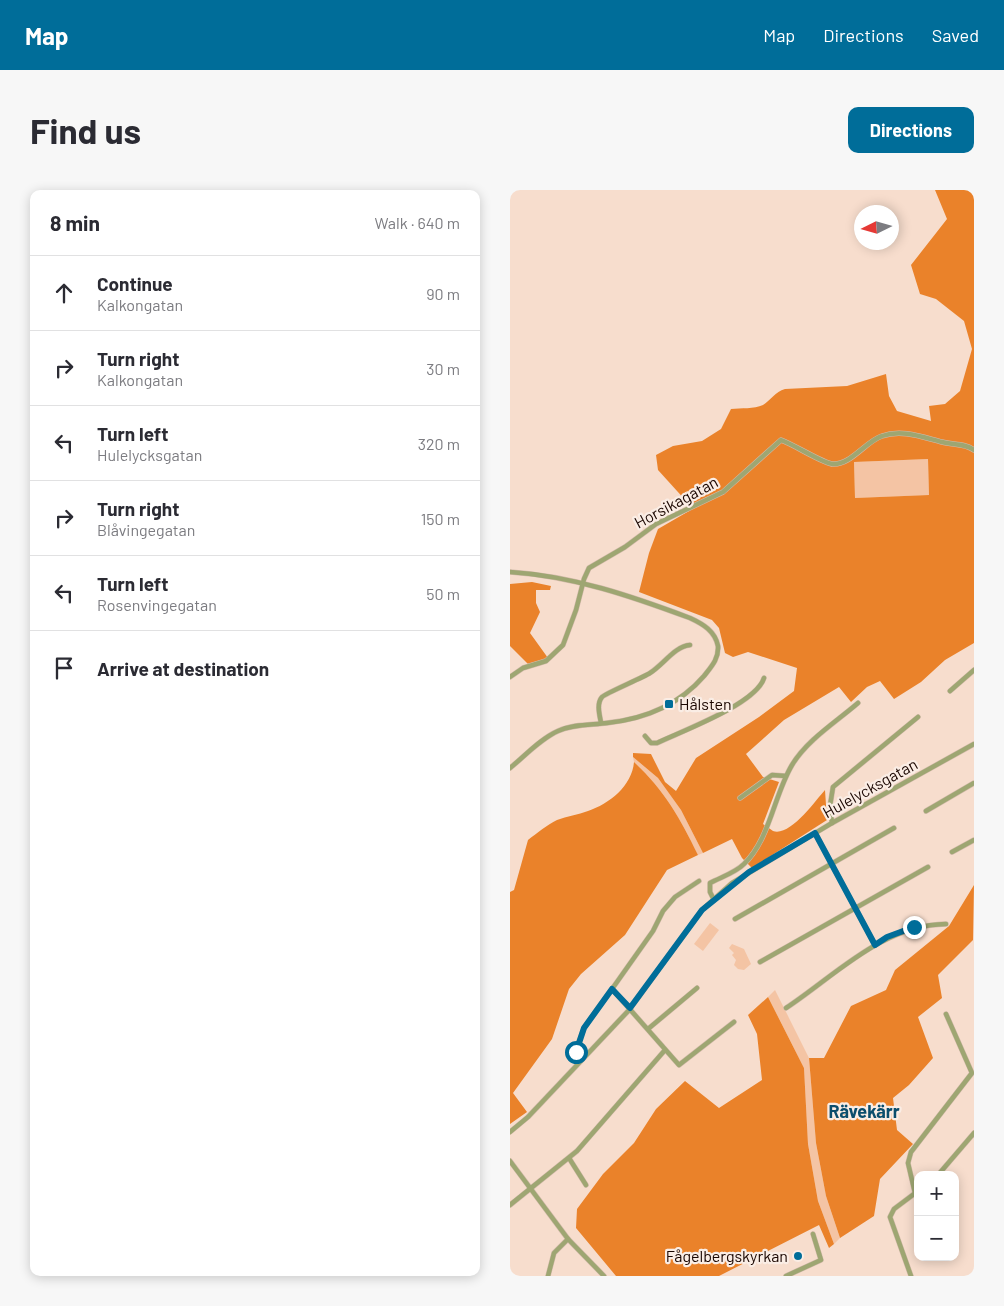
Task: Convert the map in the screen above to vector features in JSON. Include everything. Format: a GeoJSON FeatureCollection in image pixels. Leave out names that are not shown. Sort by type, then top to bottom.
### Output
{"type":"FeatureCollection","features":[{"type":"Feature","properties":{"kind":"street","name":"Horsikagatan"},"geometry":{"type":"LineString","coordinates":[[582,582],[589,568],[625,547],[645,531],[723,492],[781,440],[796,445],[824,462],[833,464],[850,457],[880,436],[892,433],[905,433],[950,444],[968,445],[974,450]]}},
{"type":"Feature","properties":{"kind":"street"},"geometry":{"type":"LineString","coordinates":[[510,572],[582,582],[626,595],[699,622],[711,631],[718,647],[715,662],[701,679],[664,708],[640,717],[557,731],[510,768]]}},
{"type":"Feature","properties":{"kind":"street"},"geometry":{"type":"LineString","coordinates":[[510,678],[523,668],[546,661],[558,652],[566,639],[582,582]]}},
{"type":"Feature","properties":{"kind":"street"},"geometry":{"type":"LineString","coordinates":[[601,723],[599,703],[604,695],[639,680],[656,669],[681,645],[690,645]]}},
{"type":"Feature","properties":{"kind":"street"},"geometry":{"type":"LineString","coordinates":[[950,690],[974,670]]}},
{"type":"Feature","properties":{"kind":"street"},"geometry":{"type":"LineString","coordinates":[[645,736],[648,741],[657,743],[701,723],[752,694],[761,687],[764,678]]}},
{"type":"Feature","properties":{"kind":"street"},"geometry":{"type":"LineString","coordinates":[[714,900],[710,892],[710,883],[737,869],[750,857],[776,805],[792,764],[806,747],[858,703]]}},
{"type":"Feature","properties":{"kind":"street"},"geometry":{"type":"LineString","coordinates":[[832,823],[830,806],[833,787],[918,717]]}},
{"type":"Feature","properties":{"kind":"street","name":"Hulelycksgatan"},"geometry":{"type":"LineString","coordinates":[[510,1132],[545,1100],[630,1008],[689,927],[714,900],[749,872],[832,823],[974,744]]}},
{"type":"Feature","properties":{"kind":"street"},"geometry":{"type":"LineString","coordinates":[[740,798],[772,775],[786,776]]}},
{"type":"Feature","properties":{"kind":"street"},"geometry":{"type":"LineString","coordinates":[[926,811],[974,783]]}},
{"type":"Feature","properties":{"kind":"street"},"geometry":{"type":"LineString","coordinates":[[735,919],[894,828]]}},
{"type":"Feature","properties":{"kind":"street"},"geometry":{"type":"LineString","coordinates":[[815,833],[875,945]]}},
{"type":"Feature","properties":{"kind":"street"},"geometry":{"type":"LineString","coordinates":[[952,852],[974,840]]}},
{"type":"Feature","properties":{"kind":"street"},"geometry":{"type":"LineString","coordinates":[[760,962],[928,867]]}},
{"type":"Feature","properties":{"kind":"street"},"geometry":{"type":"LineString","coordinates":[[574,1055],[584,1028],[653,931],[663,911],[675,897],[699,881]]}},
{"type":"Feature","properties":{"kind":"street"},"geometry":{"type":"LineString","coordinates":[[786,1008],[875,945],[894,934],[914,927],[946,924]]}},
{"type":"Feature","properties":{"kind":"street"},"geometry":{"type":"LineString","coordinates":[[648,1029],[696,988]]}},
{"type":"Feature","properties":{"kind":"street"},"geometry":{"type":"LineString","coordinates":[[612,989],[679,1065],[734,1022]]}},
{"type":"Feature","properties":{"kind":"street"},"geometry":{"type":"LineString","coordinates":[[914,1185],[908,1163],[911,1152],[972,1073],[946,1014]]}},
{"type":"Feature","properties":{"kind":"street"},"geometry":{"type":"LineString","coordinates":[[510,1205],[569,1158],[665,1050]]}},
{"type":"Feature","properties":{"kind":"street"},"geometry":{"type":"LineString","coordinates":[[941,1171],[974,1133]]}},
{"type":"Feature","properties":{"kind":"street"},"geometry":{"type":"LineString","coordinates":[[569,1158],[586,1185]]}},
{"type":"Feature","properties":{"kind":"street"},"geometry":{"type":"LineString","coordinates":[[510,1161],[568,1239],[604,1276]]}},
{"type":"Feature","properties":{"kind":"street"},"geometry":{"type":"LineString","coordinates":[[911,1276],[890,1217],[894,1208],[914,1193]]}},
{"type":"Feature","properties":{"kind":"street"},"geometry":{"type":"LineString","coordinates":[[786,1276],[821,1260],[812,1234]]}},
{"type":"Feature","properties":{"kind":"street"},"geometry":{"type":"LineString","coordinates":[[548,1276],[554,1253],[568,1239]]}},
{"type":"Feature","properties":{"kind":"shaded area"},"geometry":{"type":"Polygon","coordinates":[[[935,190],[974,190],[974,643],[945,660],[921,682],[894,699],[880,681],[867,687],[851,702],[839,687],[784,720],[746,754],[763,777],[779,782],[763,824],[773,831],[787,829],[802,817],[825,790],[827,820],[752,868],[742,858],[732,839],[703,853],[681,810],[658,778],[633,757],[633,753],[651,754],[665,782],[676,791],[696,758],[759,717],[794,691],[797,668],[748,652],[733,657],[725,653],[719,628],[712,620],[639,592],[649,553],[658,529],[689,511],[687,502],[658,470],[656,455],[673,446],[702,441],[721,429],[731,409],[752,408],[763,405],[778,392],[785,389],[847,386],[886,374],[889,396],[897,411],[931,421],[929,406],[945,404],[960,391],[972,349],[964,321],[936,299],[920,294],[911,265],[947,219],[935,190]],[[928,459],[854,462],[855,498],[929,495],[928,459]]]}},
{"type":"Feature","properties":{"kind":"shaded area"},"geometry":{"type":"Polygon","coordinates":[[[928,459],[929,495],[855,498],[854,462],[928,459]]]}},
{"type":"Feature","properties":{"kind":"shaded area"},"geometry":{"type":"Polygon","coordinates":[[[532,582],[551,586],[550,590],[536,590],[536,603],[540,612],[530,633],[548,658],[528,664],[510,646],[510,584],[532,582]]]}},
{"type":"Feature","properties":{"kind":"shaded area"},"geometry":{"type":"Polygon","coordinates":[[[633,757],[658,778],[681,810],[703,853],[698,855],[671,806],[655,784],[634,762],[633,757]]]}},
{"type":"Feature","properties":{"kind":"shaded area"},"geometry":{"type":"Polygon","coordinates":[[[634,762],[663,794],[685,829],[698,855],[667,870],[625,935],[581,974],[569,989],[552,1039],[513,1093],[527,1112],[510,1124],[510,892],[514,890],[528,840],[557,820],[596,808],[611,799],[629,779],[634,762]]]}},
{"type":"Feature","properties":{"kind":"shaded area"},"geometry":{"type":"Polygon","coordinates":[[[974,885],[973,940],[938,975],[942,998],[918,1017],[933,1058],[909,1085],[893,1098],[897,1130],[913,1144],[880,1179],[874,1216],[840,1238],[826,1196],[816,1143],[809,1058],[824,1058],[851,1006],[886,990],[895,970],[949,926],[974,885]]]}},
{"type":"Feature","properties":{"kind":"shaded area"},"geometry":{"type":"Polygon","coordinates":[[[710,923],[719,930],[703,951],[694,944],[710,923]]]}},
{"type":"Feature","properties":{"kind":"shaded area"},"geometry":{"type":"Polygon","coordinates":[[[732,944],[744,949],[751,964],[744,970],[738,969],[734,965],[736,960],[732,955],[734,953],[729,948],[732,944]]]}},
{"type":"Feature","properties":{"kind":"shaded area"},"geometry":{"type":"Polygon","coordinates":[[[775,990],[809,1058],[816,1143],[826,1196],[840,1238],[834,1244],[818,1201],[808,1144],[804,1068],[768,997],[775,990]]]}},
{"type":"Feature","properties":{"kind":"shaded area"},"geometry":{"type":"Polygon","coordinates":[[[768,997],[804,1068],[808,1144],[818,1201],[834,1244],[829,1248],[819,1225],[719,1276],[616,1276],[576,1228],[577,1209],[603,1174],[634,1143],[656,1109],[685,1081],[719,1108],[762,1080],[757,1034],[748,1015],[768,997]]]}},
{"type":"Feature","properties":{"kind":"place","name":"Hålsten"},"geometry":{"type":"Point","coordinates":[669,704]}},
{"type":"Feature","properties":{"kind":"place","name":"Fågelbergskyrkan"},"geometry":{"type":"Point","coordinates":[798,1256]}},
{"type":"Feature","properties":{"kind":"district","name":"Rävekärr"},"geometry":{"type":"Point","coordinates":[864,1112]}},
{"type":"Feature","properties":{"kind":"route"},"geometry":{"type":"LineString","coordinates":[[576,1052],[584,1028],[595,1010],[612,989],[630,1008],[702,910],[732,883],[815,833],[875,945],[887,937],[914,927]]}}]}
